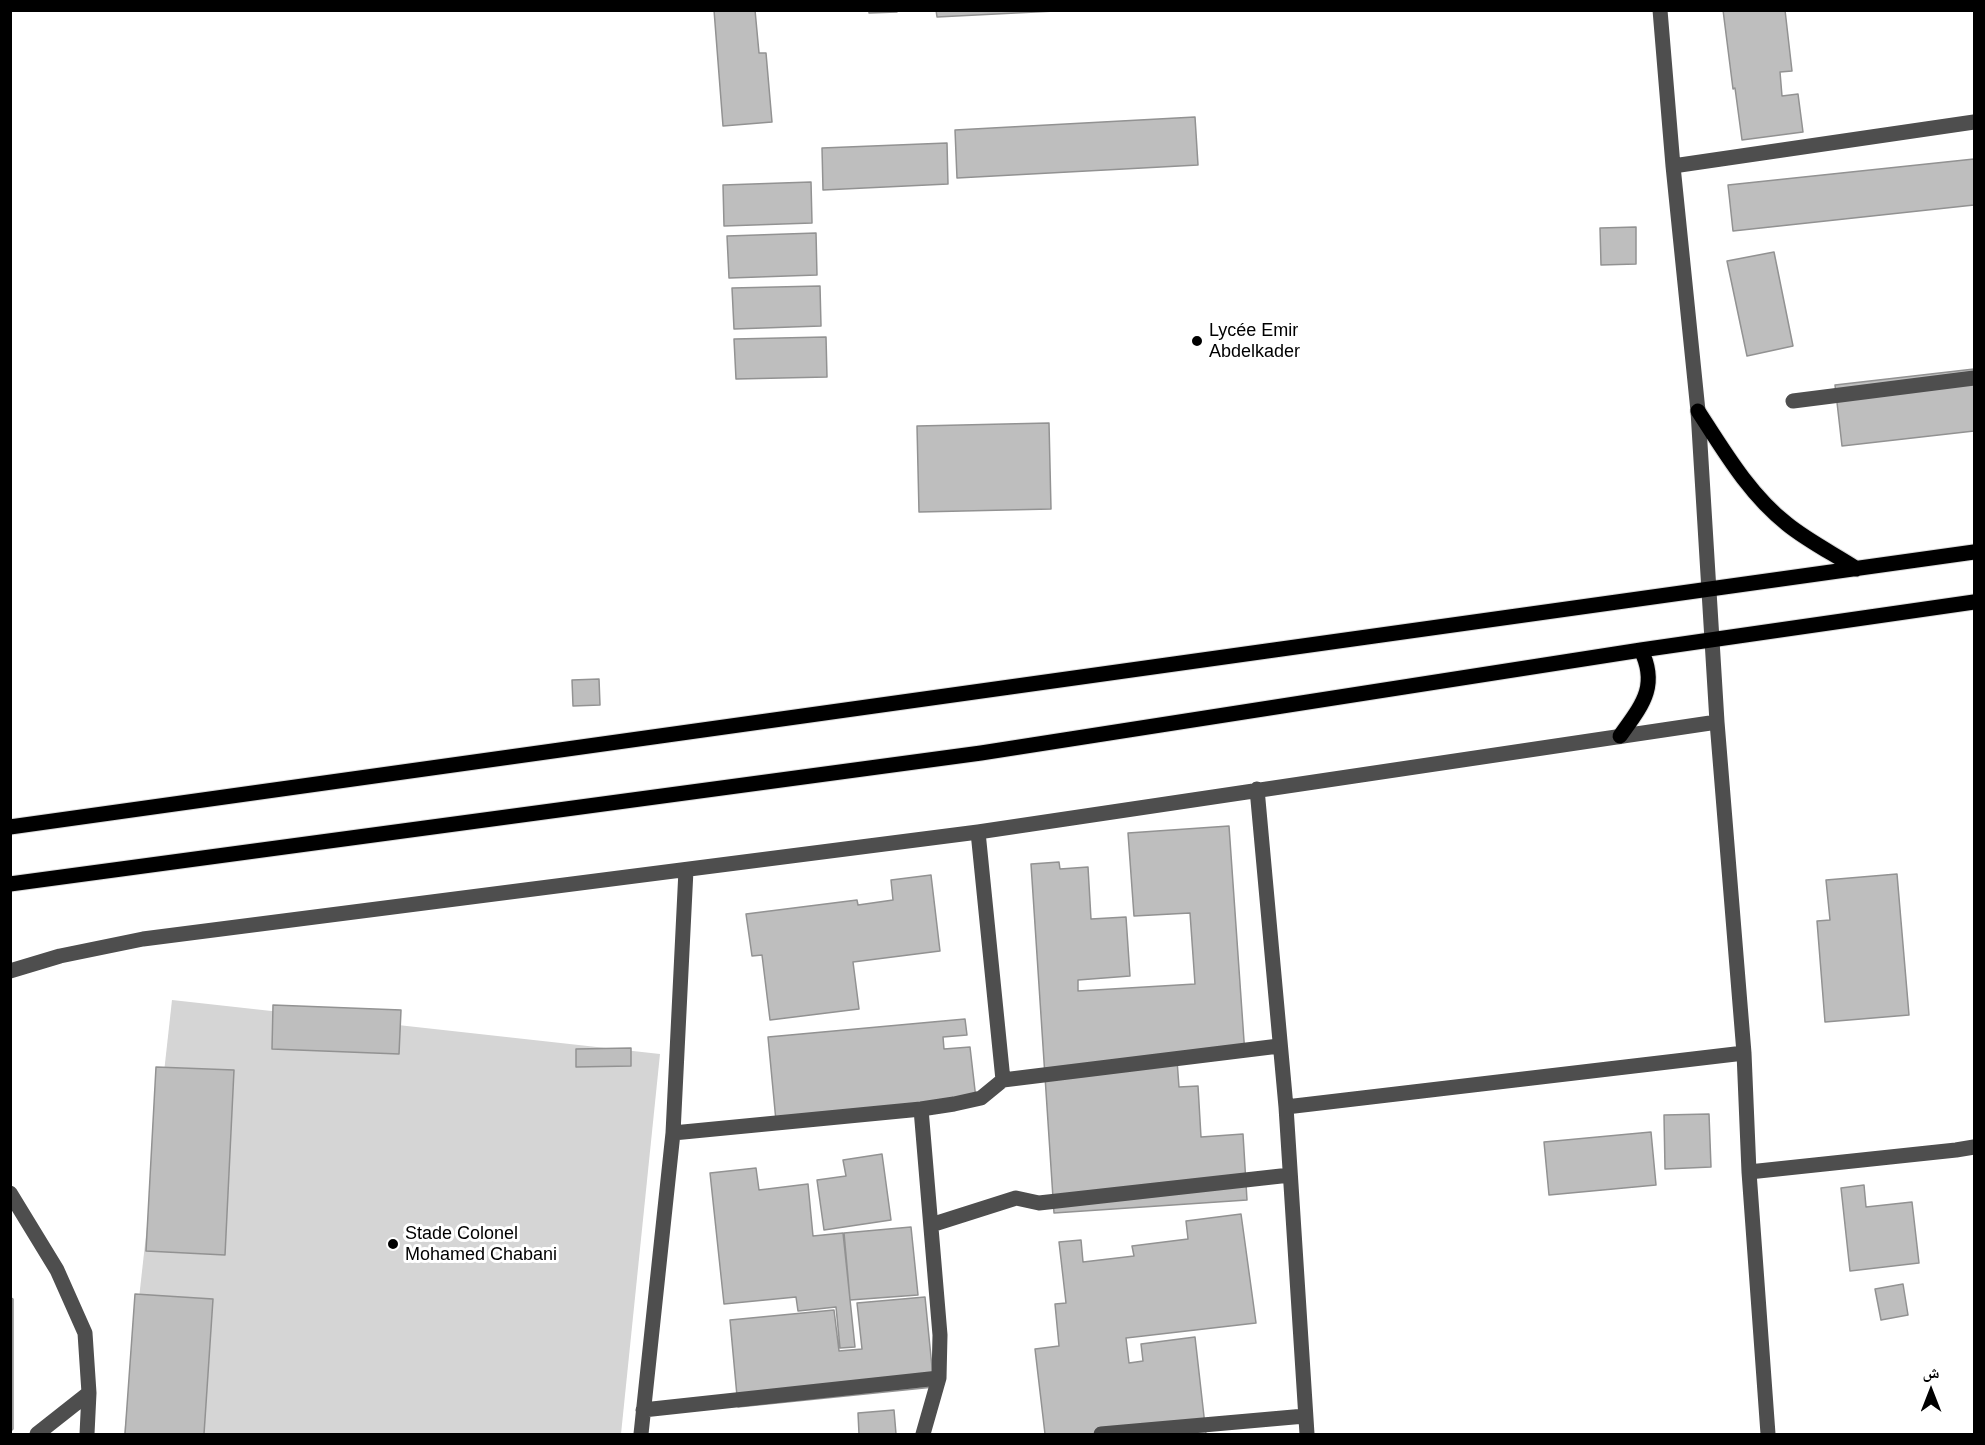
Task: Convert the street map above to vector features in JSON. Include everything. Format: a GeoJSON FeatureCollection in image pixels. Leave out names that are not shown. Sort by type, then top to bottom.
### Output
{"type":"FeatureCollection","features":[{"type":"Feature","properties":{"kind":"main road"},"geometry":{"type":"LineString","coordinates":[[1698,411],[1735,469],[1760,499],[1787,524],[1857,569]]}},
{"type":"Feature","properties":{"kind":"main road"},"geometry":{"type":"LineString","coordinates":[[10,827],[1974,552]]}},
{"type":"Feature","properties":{"kind":"main road"},"geometry":{"type":"LineString","coordinates":[[10,884],[981,753],[1712,639],[1974,602]]}},
{"type":"Feature","properties":{"kind":"main road"},"geometry":{"type":"LineString","coordinates":[[1620,736],[1638,711],[1650,679],[1649,665],[1641,650]]}},
{"type":"Feature","properties":{"kind":"street"},"geometry":{"type":"LineString","coordinates":[[1660,10],[1698,411],[1717,722],[1744,1053],[1749,1172],[1768,1434]]}},
{"type":"Feature","properties":{"kind":"street"},"geometry":{"type":"LineString","coordinates":[[1673,166],[1974,122]]}},
{"type":"Feature","properties":{"kind":"street"},"geometry":{"type":"LineString","coordinates":[[1793,401],[1974,378]]}},
{"type":"Feature","properties":{"kind":"street"},"geometry":{"type":"LineString","coordinates":[[10,971],[60,956],[143,939],[978,832],[1717,722]]}},
{"type":"Feature","properties":{"kind":"street"},"geometry":{"type":"LineString","coordinates":[[1257,789],[1286,1107],[1307,1434]]}},
{"type":"Feature","properties":{"kind":"street"},"geometry":{"type":"LineString","coordinates":[[978,832],[1003,1080]]}},
{"type":"Feature","properties":{"kind":"street"},"geometry":{"type":"LineString","coordinates":[[641,1434],[673,1133],[686,870]]}},
{"type":"Feature","properties":{"kind":"street"},"geometry":{"type":"LineString","coordinates":[[673,1133],[921,1109],[981,1098],[1003,1080],[1279,1047]]}},
{"type":"Feature","properties":{"kind":"street"},"geometry":{"type":"LineString","coordinates":[[1286,1107],[1744,1053]]}},
{"type":"Feature","properties":{"kind":"street"},"geometry":{"type":"LineString","coordinates":[[921,1109],[940,1335],[939,1378],[923,1434]]}},
{"type":"Feature","properties":{"kind":"street"},"geometry":{"type":"LineString","coordinates":[[1749,1172],[1974,1147]]}},
{"type":"Feature","properties":{"kind":"street"},"geometry":{"type":"LineString","coordinates":[[931,1225],[1016,1198],[1039,1203],[1290,1175]]}},
{"type":"Feature","properties":{"kind":"street"},"geometry":{"type":"LineString","coordinates":[[10,1192],[57,1270],[85,1333],[89,1393],[87,1434]]}},
{"type":"Feature","properties":{"kind":"street"},"geometry":{"type":"LineString","coordinates":[[644,1410],[939,1378]]}},
{"type":"Feature","properties":{"kind":"street"},"geometry":{"type":"LineString","coordinates":[[37,1434],[89,1393]]}},
{"type":"Feature","properties":{"kind":"street"},"geometry":{"type":"LineString","coordinates":[[1101,1434],[1305,1416]]}},
{"type":"Feature","properties":{"kind":"shaded area","name":"Stade Colonel Mohamed Chabani"},"geometry":{"type":"Polygon","coordinates":[[[172,1000],[660,1054],[621,1434],[124,1434],[172,1000]]]}},
{"type":"Feature","properties":{"kind":"building"},"geometry":{"type":"Polygon","coordinates":[[[714,10],[755,10],[759,53],[766,53],[772,122],[723,126],[714,10]]]}},
{"type":"Feature","properties":{"kind":"building"},"geometry":{"type":"Polygon","coordinates":[[[869,10],[897,10],[897,12],[869,13],[869,10]]]}},
{"type":"Feature","properties":{"kind":"building"},"geometry":{"type":"Polygon","coordinates":[[[936,10],[1075,10],[937,17],[936,10]]]}},
{"type":"Feature","properties":{"kind":"building"},"geometry":{"type":"Polygon","coordinates":[[[1723,10],[1785,10],[1792,71],[1780,72],[1782,96],[1798,94],[1803,132],[1742,140],[1723,10]]]}},
{"type":"Feature","properties":{"kind":"building"},"geometry":{"type":"Polygon","coordinates":[[[1195,117],[1198,165],[957,178],[955,130],[1195,117]]]}},
{"type":"Feature","properties":{"kind":"building"},"geometry":{"type":"Polygon","coordinates":[[[947,143],[948,184],[823,190],[822,148],[947,143]]]}},
{"type":"Feature","properties":{"kind":"building"},"geometry":{"type":"Polygon","coordinates":[[[1974,159],[1974,205],[1733,231],[1728,185],[1974,159]]]}},
{"type":"Feature","properties":{"kind":"building"},"geometry":{"type":"Polygon","coordinates":[[[811,182],[812,223],[724,226],[723,185],[811,182]]]}},
{"type":"Feature","properties":{"kind":"building"},"geometry":{"type":"Polygon","coordinates":[[[1636,227],[1636,264],[1601,265],[1600,228],[1636,227]]]}},
{"type":"Feature","properties":{"kind":"building"},"geometry":{"type":"Polygon","coordinates":[[[816,233],[817,275],[729,278],[727,236],[816,233]]]}},
{"type":"Feature","properties":{"kind":"building"},"geometry":{"type":"Polygon","coordinates":[[[1774,252],[1793,346],[1747,356],[1727,261],[1774,252]]]}},
{"type":"Feature","properties":{"kind":"building"},"geometry":{"type":"Polygon","coordinates":[[[820,286],[821,326],[734,329],[732,288],[820,286]]]}},
{"type":"Feature","properties":{"kind":"building"},"geometry":{"type":"Polygon","coordinates":[[[826,337],[827,377],[736,379],[734,339],[826,337]]]}},
{"type":"Feature","properties":{"kind":"building"},"geometry":{"type":"Polygon","coordinates":[[[1974,369],[1974,431],[1842,446],[1835,385],[1974,369]]]}},
{"type":"Feature","properties":{"kind":"building"},"geometry":{"type":"Polygon","coordinates":[[[1049,423],[1051,509],[919,512],[917,426],[1049,423]]]}},
{"type":"Feature","properties":{"kind":"building"},"geometry":{"type":"Polygon","coordinates":[[[599,679],[600,705],[573,706],[572,680],[599,679]]]}},
{"type":"Feature","properties":{"kind":"building"},"geometry":{"type":"Polygon","coordinates":[[[1229,826],[1245,1055],[1177,1060],[1179,1087],[1198,1086],[1201,1137],[1243,1134],[1247,1200],[1054,1213],[1031,864],[1059,862],[1060,869],[1088,867],[1091,919],[1126,917],[1130,976],[1078,980],[1078,991],[1195,984],[1190,913],[1134,916],[1128,833],[1229,826]]]}},
{"type":"Feature","properties":{"kind":"building"},"geometry":{"type":"Polygon","coordinates":[[[1897,874],[1909,1015],[1825,1022],[1817,921],[1830,920],[1826,880],[1897,874]]]}},
{"type":"Feature","properties":{"kind":"building"},"geometry":{"type":"Polygon","coordinates":[[[931,875],[940,951],[853,962],[859,1009],[770,1020],[762,955],[752,956],[746,914],[857,900],[858,905],[893,900],[891,880],[931,875]]]}},
{"type":"Feature","properties":{"kind":"building"},"geometry":{"type":"Polygon","coordinates":[[[273,1005],[401,1010],[399,1054],[272,1049],[273,1005]]]}},
{"type":"Feature","properties":{"kind":"building"},"geometry":{"type":"Polygon","coordinates":[[[965,1019],[967,1035],[943,1037],[944,1049],[970,1047],[976,1099],[776,1121],[768,1037],[965,1019]]]}},
{"type":"Feature","properties":{"kind":"building"},"geometry":{"type":"Polygon","coordinates":[[[631,1048],[631,1066],[576,1067],[576,1049],[631,1048]]]}},
{"type":"Feature","properties":{"kind":"building"},"geometry":{"type":"Polygon","coordinates":[[[156,1067],[234,1070],[225,1255],[146,1251],[156,1067]]]}},
{"type":"Feature","properties":{"kind":"building"},"geometry":{"type":"Polygon","coordinates":[[[1709,1114],[1711,1167],[1665,1169],[1664,1115],[1709,1114]]]}},
{"type":"Feature","properties":{"kind":"building"},"geometry":{"type":"Polygon","coordinates":[[[1651,1132],[1656,1185],[1549,1195],[1544,1142],[1651,1132]]]}},
{"type":"Feature","properties":{"kind":"building"},"geometry":{"type":"Polygon","coordinates":[[[882,1154],[891,1220],[824,1230],[817,1180],[846,1176],[843,1160],[882,1154]]]}},
{"type":"Feature","properties":{"kind":"building"},"geometry":{"type":"Polygon","coordinates":[[[756,1168],[759,1190],[808,1184],[813,1236],[843,1233],[855,1347],[840,1348],[836,1307],[798,1311],[796,1297],[724,1304],[710,1173],[756,1168]]]}},
{"type":"Feature","properties":{"kind":"building"},"geometry":{"type":"Polygon","coordinates":[[[1864,1185],[1866,1207],[1912,1202],[1919,1263],[1850,1271],[1841,1188],[1864,1185]]]}},
{"type":"Feature","properties":{"kind":"building"},"geometry":{"type":"Polygon","coordinates":[[[1241,1214],[1256,1323],[1126,1338],[1129,1363],[1143,1361],[1141,1344],[1195,1337],[1206,1434],[1045,1434],[1035,1349],[1059,1346],[1055,1304],[1066,1303],[1059,1242],[1081,1240],[1083,1262],[1134,1256],[1132,1246],[1188,1239],[1186,1221],[1241,1214]]]}},
{"type":"Feature","properties":{"kind":"building"},"geometry":{"type":"Polygon","coordinates":[[[911,1227],[918,1295],[850,1300],[844,1233],[911,1227]]]}},
{"type":"Feature","properties":{"kind":"building"},"geometry":{"type":"Polygon","coordinates":[[[1903,1284],[1908,1315],[1881,1320],[1875,1289],[1903,1284]]]}},
{"type":"Feature","properties":{"kind":"building"},"geometry":{"type":"Polygon","coordinates":[[[135,1294],[213,1299],[204,1434],[125,1434],[135,1294]]]}},
{"type":"Feature","properties":{"kind":"building"},"geometry":{"type":"Polygon","coordinates":[[[10,1297],[13,1299],[13,1429],[10,1432],[10,1297]]]}},
{"type":"Feature","properties":{"kind":"building"},"geometry":{"type":"Polygon","coordinates":[[[925,1297],[934,1387],[738,1407],[730,1320],[834,1310],[839,1351],[862,1349],[857,1303],[925,1297]]]}},
{"type":"Feature","properties":{"kind":"building"},"geometry":{"type":"Polygon","coordinates":[[[894,1410],[896,1434],[859,1434],[858,1413],[894,1410]]]}},
{"type":"Feature","properties":{"kind":"place","name":"Lycée Emir Abdelkader"},"geometry":{"type":"Point","coordinates":[1197,341]}},
{"type":"Feature","properties":{"kind":"place","name":"Stade Colonel Mohamed Chabani"},"geometry":{"type":"Point","coordinates":[393,1244]}}]}
